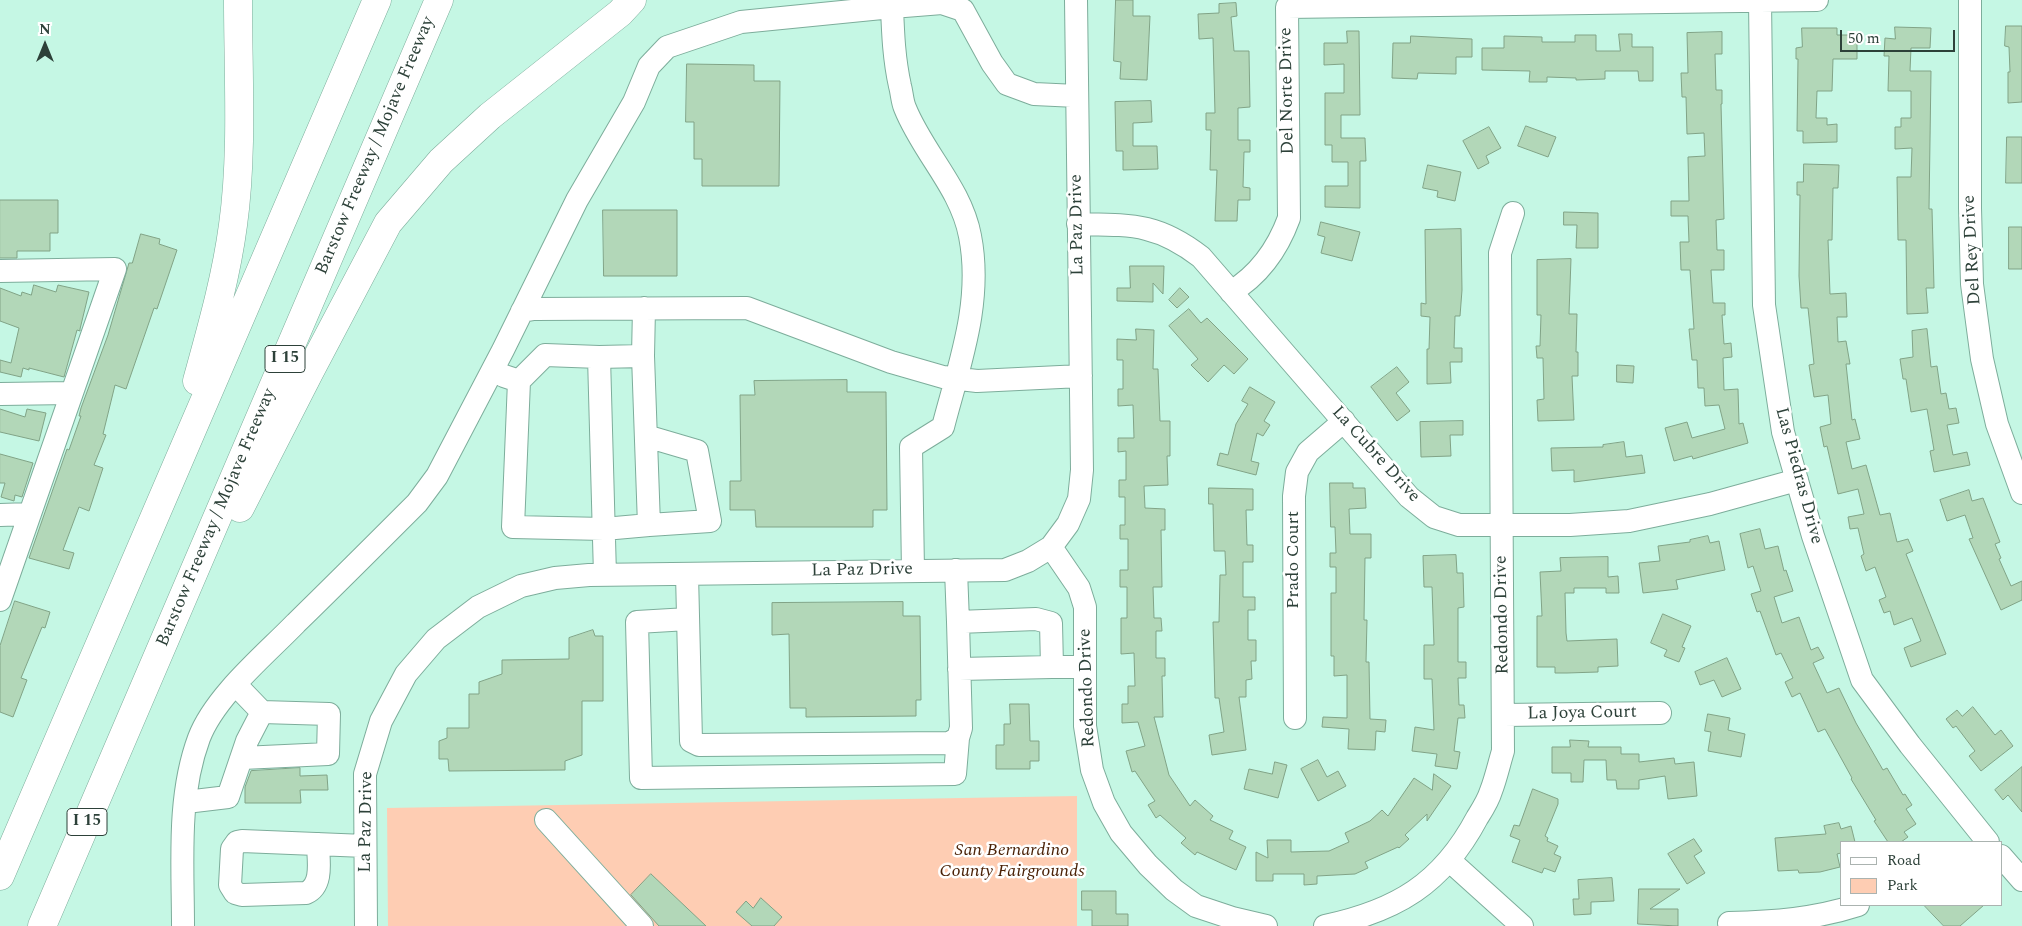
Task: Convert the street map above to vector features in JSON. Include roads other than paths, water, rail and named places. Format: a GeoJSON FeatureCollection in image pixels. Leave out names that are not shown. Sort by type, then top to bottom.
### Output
{"type":"FeatureCollection","features":[{"type":"Feature","properties":{"kind":"highway"},"geometry":{"type":"LineString","coordinates":[[173,471],[226,273],[234,223],[238,174],[238,0]]}},
{"type":"Feature","properties":{"kind":"highway"},"geometry":{"type":"LineString","coordinates":[[0,876],[377,0]]}},
{"type":"Feature","properties":{"kind":"highway","name":"Barstow Freeway / Mojave Freeway"},"geometry":{"type":"LineString","coordinates":[[42,926],[439,0]]}},
{"type":"Feature","properties":{"kind":"highway"},"geometry":{"type":"LineString","coordinates":[[131,718],[388,223],[441,161],[490,116],[620,14],[632,0]]}},
{"type":"Feature","properties":{"kind":"street","name":"La Paz Drive"},"geometry":{"type":"LineString","coordinates":[[366,926],[365,774],[381,722],[406,674],[436,639],[478,607],[521,586],[555,578],[605,575],[1005,570],[1028,561],[1051,547],[1068,524],[1079,499],[1082,470],[1076,0]]}},
{"type":"Feature","properties":{"kind":"street","name":"Del Norte Drive"},"geometry":{"type":"LineString","coordinates":[[1231,292],[1246,283],[1269,257],[1283,235],[1290,218],[1287,7],[1817,0]]}},
{"type":"Feature","properties":{"kind":"street","name":"Del Rey Drive"},"geometry":{"type":"LineString","coordinates":[[1970,0],[1972,284],[1984,369],[1997,424],[2022,494]]}},
{"type":"Feature","properties":{"kind":"street","name":"Las Piedras Drive"},"geometry":{"type":"LineString","coordinates":[[1760,1],[1764,305],[1783,432],[1825,573],[1862,680],[1979,839]]}},
{"type":"Feature","properties":{"kind":"street"},"geometry":{"type":"LineString","coordinates":[[183,926],[183,823],[188,782],[199,738],[214,709],[417,503],[437,476],[492,372],[577,200],[634,102],[649,66],[667,47],[741,22],[942,2],[963,10],[992,63],[1007,84],[1034,94],[1077,96]]}},
{"type":"Feature","properties":{"kind":"street"},"geometry":{"type":"LineString","coordinates":[[892,7],[894,56],[904,107],[921,141],[960,203],[970,237],[974,281],[970,330],[943,427],[911,446],[913,571]]}},
{"type":"Feature","properties":{"kind":"street","name":"Redondo Drive"},"geometry":{"type":"LineString","coordinates":[[1325,926],[1355,920],[1393,904],[1428,883],[1450,861],[1468,837],[1491,792],[1503,751],[1500,253],[1513,213]]}},
{"type":"Feature","properties":{"kind":"street","name":"La Cubre Drive"},"geometry":{"type":"LineString","coordinates":[[1078,224],[1142,227],[1164,234],[1182,243],[1201,257],[1409,497],[1434,517],[1459,525],[1570,525],[1628,521],[1710,504],[1797,480]]}},
{"type":"Feature","properties":{"kind":"street"},"geometry":{"type":"LineString","coordinates":[[0,271],[114,269],[0,600]]}},
{"type":"Feature","properties":{"kind":"street"},"geometry":{"type":"LineString","coordinates":[[644,308],[643,356],[649,524]]}},
{"type":"Feature","properties":{"kind":"street"},"geometry":{"type":"LineString","coordinates":[[522,311],[534,309],[747,308],[891,362],[943,377],[977,381],[1081,376]]}},
{"type":"Feature","properties":{"kind":"street"},"geometry":{"type":"LineString","coordinates":[[643,356],[545,355],[519,382],[513,527],[604,529],[649,524],[710,521],[697,451],[646,436]]}},
{"type":"Feature","properties":{"kind":"street"},"geometry":{"type":"LineString","coordinates":[[599,357],[605,575]]}},
{"type":"Feature","properties":{"kind":"street"},"geometry":{"type":"LineString","coordinates":[[492,372],[519,382]]}},
{"type":"Feature","properties":{"kind":"street"},"geometry":{"type":"LineString","coordinates":[[0,394],[71,393]]}},
{"type":"Feature","properties":{"kind":"street","name":"Prado Court"},"geometry":{"type":"LineString","coordinates":[[1295,718],[1294,496],[1297,472],[1308,452],[1344,421]]}},
{"type":"Feature","properties":{"kind":"street"},"geometry":{"type":"LineString","coordinates":[[0,514],[30,514]]}},
{"type":"Feature","properties":{"kind":"street","name":"Redondo Drive"},"geometry":{"type":"LineString","coordinates":[[1051,547],[1079,588],[1085,607],[1086,726],[1092,770],[1104,803],[1121,833],[1148,865],[1174,890],[1196,906],[1232,918],[1266,926]]}},
{"type":"Feature","properties":{"kind":"street"},"geometry":{"type":"LineString","coordinates":[[688,619],[637,622],[641,778],[956,774],[958,738],[961,728],[956,570]]}},
{"type":"Feature","properties":{"kind":"street"},"geometry":{"type":"LineString","coordinates":[[687,574],[692,741],[688,777]]}},
{"type":"Feature","properties":{"kind":"street"},"geometry":{"type":"LineString","coordinates":[[958,622],[1036,619],[1051,623],[1052,667]]}},
{"type":"Feature","properties":{"kind":"street"},"geometry":{"type":"LineString","coordinates":[[959,669],[1085,667]]}},
{"type":"Feature","properties":{"kind":"street"},"geometry":{"type":"LineString","coordinates":[[236,685],[262,712],[329,714],[328,754],[242,758]]}},
{"type":"Feature","properties":{"kind":"street"},"geometry":{"type":"LineString","coordinates":[[186,802],[228,797],[248,741],[262,712]]}},
{"type":"Feature","properties":{"kind":"street","name":"La Joya Court"},"geometry":{"type":"LineString","coordinates":[[1504,715],[1660,713]]}},
{"type":"Feature","properties":{"kind":"street"},"geometry":{"type":"LineString","coordinates":[[692,741],[700,745],[790,746],[949,743],[958,738]]}},
{"type":"Feature","properties":{"kind":"street"},"geometry":{"type":"LineString","coordinates":[[546,820],[642,926]]}},
{"type":"Feature","properties":{"kind":"street"},"geometry":{"type":"LineString","coordinates":[[318,844],[366,846]]}},
{"type":"Feature","properties":{"kind":"street"},"geometry":{"type":"LineString","coordinates":[[2002,857],[2022,880]]}},
{"type":"Feature","properties":{"kind":"street"},"geometry":{"type":"LineString","coordinates":[[1450,861],[1522,926]]}},
{"type":"Feature","properties":{"kind":"street"},"geometry":{"type":"LineString","coordinates":[[1729,922],[1773,922],[1807,918],[1854,906]]}},
{"type":"Feature","properties":{"kind":"park label","name":"San Bernardino County Fairgrounds"},"geometry":{"type":"Point","coordinates":[1012,861]}}]}
